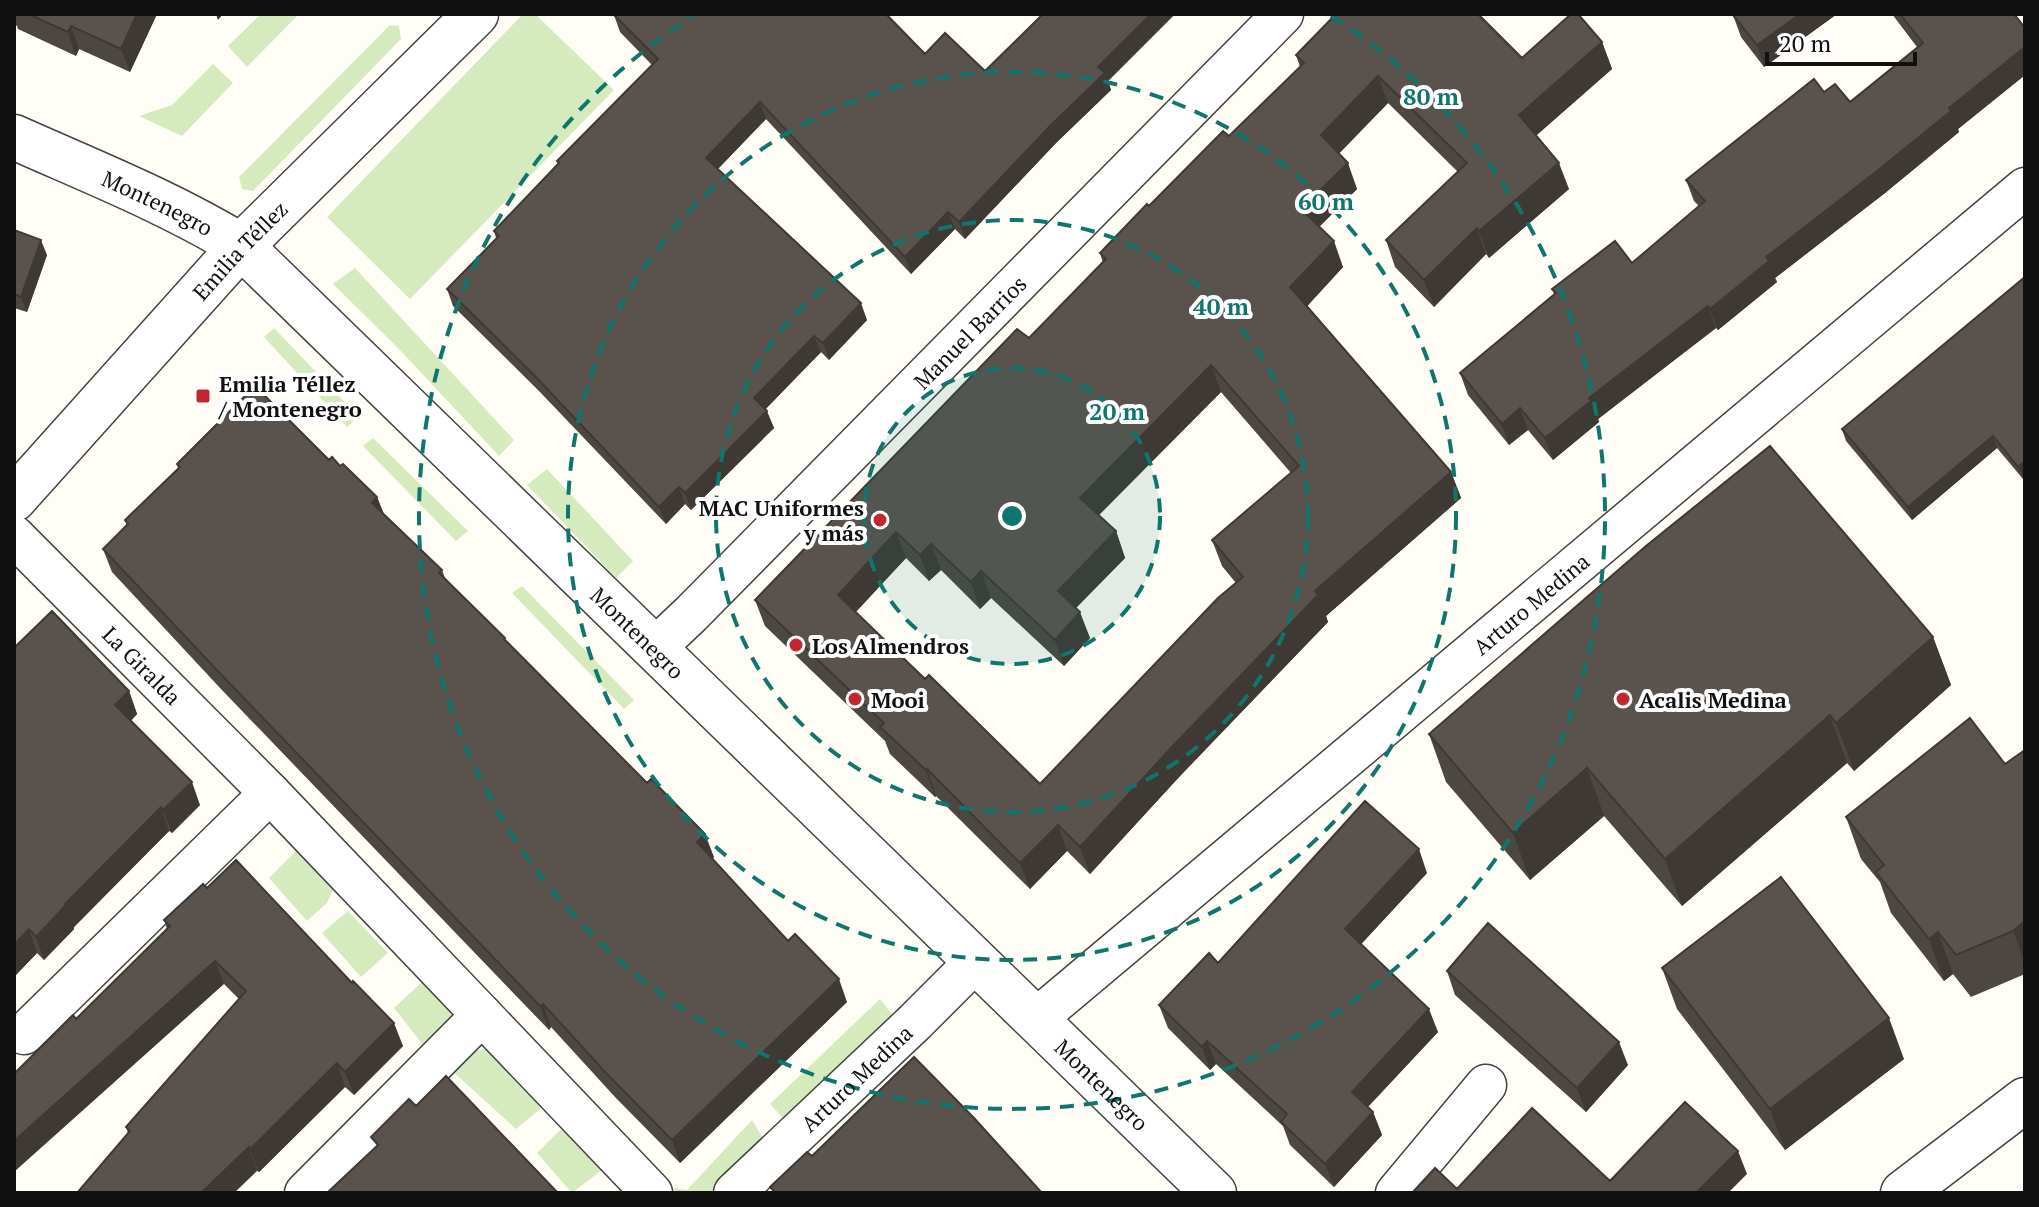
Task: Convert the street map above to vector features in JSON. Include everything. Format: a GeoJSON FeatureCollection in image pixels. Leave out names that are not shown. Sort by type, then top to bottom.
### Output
{"type":"FeatureCollection","features":[{"type":"Feature","properties":{"kind":"street","name":"Emilia Téllez"},"geometry":{"type":"LineString","coordinates":[[14,499],[241,246],[476,14]]}},
{"type":"Feature","properties":{"kind":"street","name":"Manuel Barrios"},"geometry":{"type":"LineString","coordinates":[[655,648],[1283,14]]}},
{"type":"Feature","properties":{"kind":"street","name":"Montenegro"},"geometry":{"type":"LineString","coordinates":[[14,137],[211,227],[241,246],[1214,1193]]}},
{"type":"Feature","properties":{"kind":"street","name":"Arturo Medina"},"geometry":{"type":"LineString","coordinates":[[1036,1019],[2025,188]]}},
{"type":"Feature","properties":{"kind":"street","name":"La Giralda"},"geometry":{"type":"LineString","coordinates":[[14,536],[270,793],[652,1193]]}},
{"type":"Feature","properties":{"kind":"street"},"geometry":{"type":"LineString","coordinates":[[24,1034],[270,793]]}},
{"type":"Feature","properties":{"kind":"street","name":"Arturo Medina"},"geometry":{"type":"LineString","coordinates":[[734,1193],[976,961]]}},
{"type":"Feature","properties":{"kind":"street"},"geometry":{"type":"LineString","coordinates":[[305,1193],[482,1015]]}},
{"type":"Feature","properties":{"kind":"street"},"geometry":{"type":"LineString","coordinates":[[1396,1193],[1486,1085]]}},
{"type":"Feature","properties":{"kind":"street"},"geometry":{"type":"LineString","coordinates":[[1903,1193],[2025,1100]]}},
{"type":"Feature","properties":{"kind":"green space"},"geometry":{"type":"Polygon","coordinates":[[[261,14],[299,14],[247,67],[228,46],[261,14]]]}},
{"type":"Feature","properties":{"kind":"green space"},"geometry":{"type":"Polygon","coordinates":[[[523,14],[535,14],[614,90],[410,299],[327,217],[523,14]]]}},
{"type":"Feature","properties":{"kind":"green space"},"geometry":{"type":"Polygon","coordinates":[[[390,25],[399,26],[401,39],[253,191],[242,189],[239,177],[390,25]]]}},
{"type":"Feature","properties":{"kind":"green space"},"geometry":{"type":"Polygon","coordinates":[[[213,64],[233,83],[182,136],[139,116],[172,105],[213,64]]]}},
{"type":"Feature","properties":{"kind":"green space"},"geometry":{"type":"Polygon","coordinates":[[[355,268],[514,440],[499,456],[333,284],[355,268]]]}},
{"type":"Feature","properties":{"kind":"green space"},"geometry":{"type":"Polygon","coordinates":[[[274,328],[359,417],[347,427],[264,337],[274,328]]]}},
{"type":"Feature","properties":{"kind":"green space"},"geometry":{"type":"Polygon","coordinates":[[[373,438],[468,531],[456,541],[363,446],[373,438]]]}},
{"type":"Feature","properties":{"kind":"green space"},"geometry":{"type":"Polygon","coordinates":[[[547,469],[633,561],[616,578],[527,485],[547,469]]]}},
{"type":"Feature","properties":{"kind":"green space"},"geometry":{"type":"Polygon","coordinates":[[[522,586],[634,700],[624,709],[512,593],[522,586]]]}},
{"type":"Feature","properties":{"kind":"green space"},"geometry":{"type":"Polygon","coordinates":[[[298,849],[333,890],[327,903],[307,921],[269,878],[298,849]]]}},
{"type":"Feature","properties":{"kind":"green space"},"geometry":{"type":"Polygon","coordinates":[[[348,911],[388,953],[361,977],[322,933],[348,911]]]}},
{"type":"Feature","properties":{"kind":"green space"},"geometry":{"type":"Polygon","coordinates":[[[423,981],[455,1016],[427,1050],[394,1008],[423,981]]]}},
{"type":"Feature","properties":{"kind":"green space"},"geometry":{"type":"Polygon","coordinates":[[[880,999],[893,1016],[784,1119],[770,1104],[880,999]]]}},
{"type":"Feature","properties":{"kind":"green space"},"geometry":{"type":"Polygon","coordinates":[[[471,1051],[492,1051],[545,1105],[516,1129],[450,1069],[471,1051]]]}},
{"type":"Feature","properties":{"kind":"green space"},"geometry":{"type":"Polygon","coordinates":[[[752,1120],[764,1140],[710,1193],[677,1193],[673,1188],[687,1190],[752,1120]]]}},
{"type":"Feature","properties":{"kind":"green space"},"geometry":{"type":"Polygon","coordinates":[[[563,1127],[602,1170],[572,1193],[537,1153],[563,1127]]]}},
{"type":"Feature","properties":{"kind":"building"},"geometry":{"type":"Polygon","coordinates":[[[28,14],[137,14],[121,49],[71,26],[68,32],[28,14]]]}},
{"type":"Feature","properties":{"kind":"building"},"geometry":{"type":"Polygon","coordinates":[[[615,14],[886,14],[925,54],[945,33],[985,71],[1043,14],[1151,14],[1098,67],[1105,73],[959,222],[948,212],[905,257],[760,102],[706,158],[861,303],[823,343],[814,336],[754,398],[767,411],[685,493],[679,487],[659,507],[447,289],[499,236],[494,231],[559,163],[557,161],[658,59],[615,14]]]}},
{"type":"Feature","properties":{"kind":"building"},"geometry":{"type":"Polygon","coordinates":[[[1336,14],[1478,14],[1522,58],[1571,14],[1578,14],[1602,42],[1519,115],[1559,163],[1479,231],[1477,228],[1424,280],[1386,240],[1467,163],[1378,76],[1321,135],[1348,163],[1301,209],[1334,241],[1290,287],[1451,472],[1315,591],[1318,595],[1080,847],[1058,825],[1020,863],[927,769],[880,727],[884,723],[755,600],[1017,329],[1029,338],[1106,259],[1100,253],[1147,204],[1149,206],[1223,131],[1229,136],[1304,63],[1296,55],[1336,14]],[[1211,365],[1080,498],[1116,531],[1058,591],[1080,612],[1055,640],[981,571],[971,582],[931,544],[920,555],[896,532],[838,595],[925,679],[929,675],[1040,784],[1218,598],[1243,577],[1212,540],[1299,466],[1211,365]]]}},
{"type":"Feature","properties":{"kind":"building"},"geometry":{"type":"Polygon","coordinates":[[[1735,14],[1800,14],[1757,45],[1735,14]]]}},
{"type":"Feature","properties":{"kind":"building"},"geometry":{"type":"Polygon","coordinates":[[[1900,14],[2014,14],[2025,28],[2025,47],[1877,171],[1766,257],[1769,261],[1710,309],[1708,306],[1589,398],[1591,401],[1545,438],[1520,408],[1502,424],[1460,373],[1556,293],[1552,289],[1615,241],[1632,263],[1705,201],[1686,180],[1814,79],[1824,92],[1835,84],[1850,102],[1923,43],[1900,14]]]}},
{"type":"Feature","properties":{"kind":"building"},"geometry":{"type":"Polygon","coordinates":[[[14,230],[41,240],[21,297],[14,294],[14,230]]]}},
{"type":"Feature","properties":{"kind":"building"},"geometry":{"type":"Polygon","coordinates":[[[2025,277],[2025,461],[2018,467],[1993,436],[1908,507],[1842,429],[2025,277]]]}},
{"type":"Feature","properties":{"kind":"building"},"geometry":{"type":"Polygon","coordinates":[[[255,386],[329,460],[332,457],[340,466],[343,464],[377,497],[372,503],[442,570],[439,573],[647,783],[651,779],[705,834],[697,842],[788,941],[795,934],[839,979],[672,1140],[103,549],[128,524],[125,520],[180,467],[177,464],[255,386]]]}},
{"type":"Feature","properties":{"kind":"building"},"geometry":{"type":"Polygon","coordinates":[[[1770,446],[1933,637],[1836,723],[1830,715],[1665,859],[1587,768],[1513,833],[1429,734],[1646,546],[1770,446]]]}},
{"type":"Feature","properties":{"kind":"building"},"geometry":{"type":"Polygon","coordinates":[[[52,611],[129,691],[115,705],[192,782],[163,810],[161,807],[36,937],[29,929],[14,945],[14,648],[52,611]]]}},
{"type":"Feature","properties":{"kind":"building"},"geometry":{"type":"Polygon","coordinates":[[[1970,718],[2005,764],[2025,750],[2025,921],[2013,931],[1956,955],[1938,932],[1929,939],[1876,872],[1884,865],[1846,817],[1970,718]]]}},
{"type":"Feature","properties":{"kind":"building"},"geometry":{"type":"Polygon","coordinates":[[[1365,801],[1419,849],[1345,929],[1429,1009],[1352,1092],[1373,1112],[1325,1164],[1281,1122],[1287,1114],[1207,1041],[1202,1047],[1159,1005],[1209,953],[1218,963],[1365,801]]]}},
{"type":"Feature","properties":{"kind":"building"},"geometry":{"type":"Polygon","coordinates":[[[236,860],[394,1023],[345,1072],[337,1063],[201,1193],[77,1193],[130,1131],[126,1127],[246,991],[215,961],[14,1141],[14,1074],[73,1015],[76,1019],[170,926],[164,920],[203,884],[207,888],[236,860]]]}},
{"type":"Feature","properties":{"kind":"building"},"geometry":{"type":"Polygon","coordinates":[[[1781,877],[1889,1018],[1770,1109],[1662,968],[1781,877]]]}},
{"type":"Feature","properties":{"kind":"building"},"geometry":{"type":"Polygon","coordinates":[[[1488,923],[1619,1042],[1577,1088],[1447,971],[1488,923]]]}},
{"type":"Feature","properties":{"kind":"building"},"geometry":{"type":"Polygon","coordinates":[[[914,1057],[1042,1193],[771,1193],[774,1191],[770,1187],[807,1152],[812,1156],[914,1057]]]}},
{"type":"Feature","properties":{"kind":"building"},"geometry":{"type":"Polygon","coordinates":[[[446,1076],[558,1193],[327,1193],[378,1145],[371,1137],[409,1099],[416,1106],[446,1076]]]}},
{"type":"Feature","properties":{"kind":"building"},"geometry":{"type":"Polygon","coordinates":[[[1685,1102],[1738,1151],[1696,1193],[1412,1193],[1435,1168],[1457,1189],[1532,1108],[1610,1181],[1685,1102]]]}},
{"type":"Feature","properties":{"kind":"place","name":"Emilia Téllez / Montenegro"},"geometry":{"type":"Point","coordinates":[203,396]}},
{"type":"Feature","properties":{"kind":"place","name":"MAC Uniformes y más"},"geometry":{"type":"Point","coordinates":[880,520]}},
{"type":"Feature","properties":{"kind":"place","name":"Los Almendros"},"geometry":{"type":"Point","coordinates":[796,645]}},
{"type":"Feature","properties":{"kind":"place","name":"Mooi"},"geometry":{"type":"Point","coordinates":[855,699]}},
{"type":"Feature","properties":{"kind":"place","name":"Acalis Medina"},"geometry":{"type":"Point","coordinates":[1623,699]}}]}
